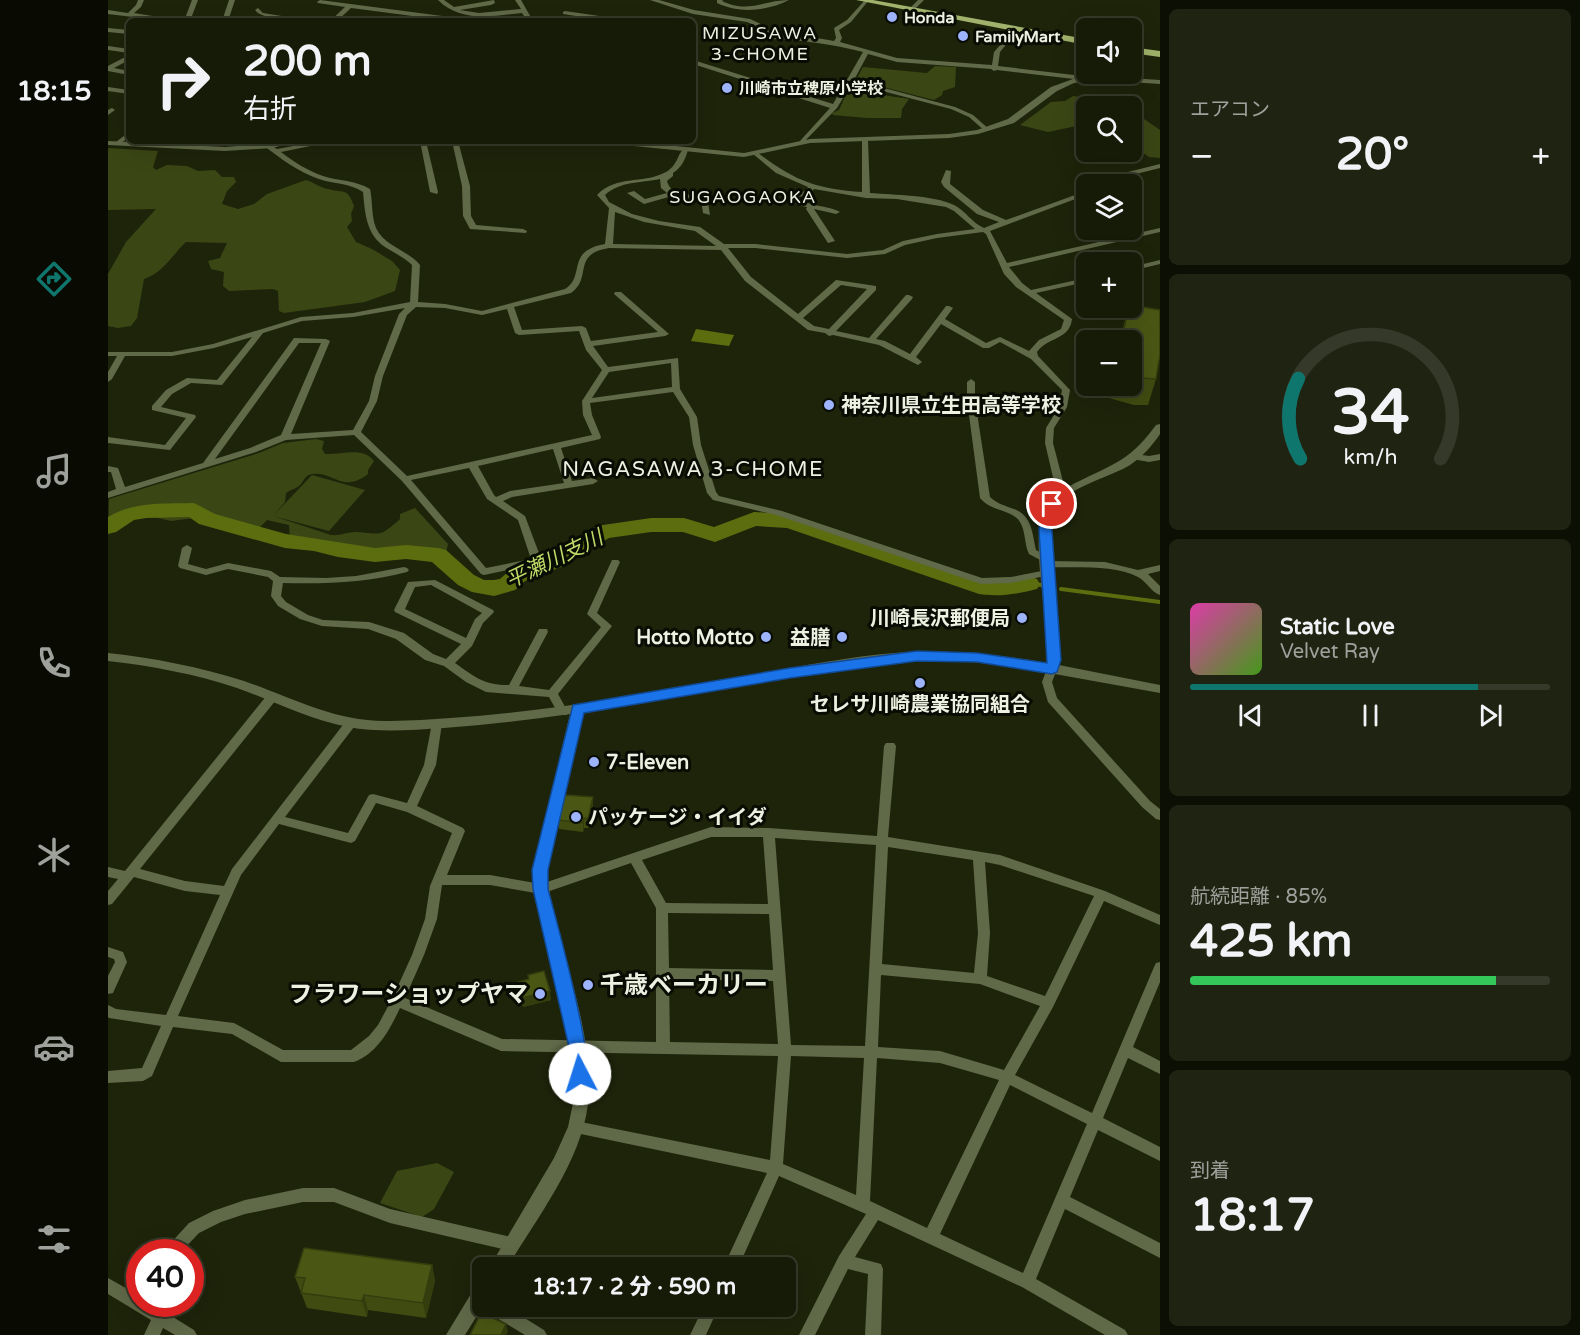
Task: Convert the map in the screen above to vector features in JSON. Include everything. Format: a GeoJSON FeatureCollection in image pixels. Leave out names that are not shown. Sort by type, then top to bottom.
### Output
{"type":"FeatureCollection","features":[{"type":"Feature","properties":{"kind":"main road"},"geometry":{"type":"LineString","coordinates":[[864,1],[1076,40]]}},
{"type":"Feature","properties":{"kind":"main road"},"geometry":{"type":"LineString","coordinates":[[1142,52],[1160,54]]}},
{"type":"Feature","properties":{"kind":"street"},"geometry":{"type":"LineString","coordinates":[[129,15],[139,6],[141,0]]}},
{"type":"Feature","properties":{"kind":"street"},"geometry":{"type":"LineString","coordinates":[[188,18],[195,0]]}},
{"type":"Feature","properties":{"kind":"street"},"geometry":{"type":"LineString","coordinates":[[226,18],[232,0]]}},
{"type":"Feature","properties":{"kind":"street"},"geometry":{"type":"LineString","coordinates":[[441,0],[448,8],[466,18]]}},
{"type":"Feature","properties":{"kind":"street"},"geometry":{"type":"LineString","coordinates":[[453,9],[489,4],[492,3],[491,0]]}},
{"type":"Feature","properties":{"kind":"street"},"geometry":{"type":"LineString","coordinates":[[518,0],[528,18]]}},
{"type":"Feature","properties":{"kind":"street"},"geometry":{"type":"LineString","coordinates":[[652,0],[693,12],[748,20],[761,26],[771,37],[836,43],[897,60],[1076,75]]}},
{"type":"Feature","properties":{"kind":"street"},"geometry":{"type":"LineString","coordinates":[[720,0],[719,2],[732,9],[750,9],[786,0]]}},
{"type":"Feature","properties":{"kind":"street"},"geometry":{"type":"LineString","coordinates":[[912,10],[921,0]]}},
{"type":"Feature","properties":{"kind":"street"},"geometry":{"type":"LineString","coordinates":[[836,43],[839,38],[836,29],[849,21],[864,1]]}},
{"type":"Feature","properties":{"kind":"street"},"geometry":{"type":"LineString","coordinates":[[320,2],[458,18]]}},
{"type":"Feature","properties":{"kind":"street"},"geometry":{"type":"LineString","coordinates":[[336,18],[350,6]]}},
{"type":"Feature","properties":{"kind":"street"},"geometry":{"type":"LineString","coordinates":[[258,10],[258,13],[288,18]]}},
{"type":"Feature","properties":{"kind":"street"},"geometry":{"type":"LineString","coordinates":[[474,18],[524,11]]}},
{"type":"Feature","properties":{"kind":"street"},"geometry":{"type":"LineString","coordinates":[[108,12],[149,18]]}},
{"type":"Feature","properties":{"kind":"street"},"geometry":{"type":"LineString","coordinates":[[566,13],[600,18]]}},
{"type":"Feature","properties":{"kind":"street"},"geometry":{"type":"LineString","coordinates":[[994,69],[997,52],[1016,29]]}},
{"type":"Feature","properties":{"kind":"street"},"geometry":{"type":"LineString","coordinates":[[108,30],[126,32]]}},
{"type":"Feature","properties":{"kind":"street"},"geometry":{"type":"LineString","coordinates":[[108,48],[126,51]]}},
{"type":"Feature","properties":{"kind":"street"},"geometry":{"type":"LineString","coordinates":[[802,142],[835,107],[866,52]]}},
{"type":"Feature","properties":{"kind":"street"},"geometry":{"type":"LineString","coordinates":[[108,69],[126,59]]}},
{"type":"Feature","properties":{"kind":"street"},"geometry":{"type":"LineString","coordinates":[[696,63],[835,107]]}},
{"type":"Feature","properties":{"kind":"street"},"geometry":{"type":"LineString","coordinates":[[108,69],[126,72]]}},
{"type":"Feature","properties":{"kind":"street"},"geometry":{"type":"LineString","coordinates":[[631,144],[734,155],[756,154],[802,142],[943,137],[987,130],[1011,121],[1054,89],[1076,80]]}},
{"type":"Feature","properties":{"kind":"street"},"geometry":{"type":"LineString","coordinates":[[850,81],[953,108],[971,116],[987,130]]}},
{"type":"Feature","properties":{"kind":"street"},"geometry":{"type":"LineString","coordinates":[[1142,81],[1160,82]]}},
{"type":"Feature","properties":{"kind":"street"},"geometry":{"type":"LineString","coordinates":[[108,89],[126,92]]}},
{"type":"Feature","properties":{"kind":"street"},"geometry":{"type":"LineString","coordinates":[[118,143],[126,136]]}},
{"type":"Feature","properties":{"kind":"street"},"geometry":{"type":"LineString","coordinates":[[865,141],[866,196]]}},
{"type":"Feature","properties":{"kind":"street"},"geometry":{"type":"LineString","coordinates":[[108,143],[126,143]]}},
{"type":"Feature","properties":{"kind":"street"},"geometry":{"type":"LineString","coordinates":[[141,144],[234,148],[268,144],[282,158],[318,177],[361,186],[367,191],[368,214],[375,235],[387,246],[411,259],[416,265],[414,304],[403,314],[379,376],[373,401],[356,432]]}},
{"type":"Feature","properties":{"kind":"street"},"geometry":{"type":"LineString","coordinates":[[277,152],[317,144]]}},
{"type":"Feature","properties":{"kind":"street"},"geometry":{"type":"LineString","coordinates":[[424,144],[434,192]]}},
{"type":"Feature","properties":{"kind":"street"},"geometry":{"type":"LineString","coordinates":[[456,144],[466,186],[468,216],[472,227],[523,231]]}},
{"type":"Feature","properties":{"kind":"street"},"geometry":{"type":"LineString","coordinates":[[685,150],[679,164],[670,172],[659,177],[606,189],[601,195],[612,208],[626,214],[697,229],[723,247],[747,279],[811,328],[830,334],[882,343],[914,360],[949,308]]}},
{"type":"Feature","properties":{"kind":"street"},"geometry":{"type":"LineString","coordinates":[[756,154],[772,169],[812,186],[852,195],[947,205],[960,210],[975,226],[989,233],[1004,266],[1018,285],[1069,321],[1065,332],[1035,346],[1034,357]]}},
{"type":"Feature","properties":{"kind":"street"},"geometry":{"type":"LineString","coordinates":[[1126,174],[1160,166]]}},
{"type":"Feature","properties":{"kind":"street"},"geometry":{"type":"LineString","coordinates":[[948,171],[945,182],[947,185],[980,212],[1005,222]]}},
{"type":"Feature","properties":{"kind":"street"},"geometry":{"type":"LineString","coordinates":[[670,172],[671,175],[663,180],[662,184],[672,194]]}},
{"type":"Feature","properties":{"kind":"street"},"geometry":{"type":"LineString","coordinates":[[812,186],[807,193],[792,196],[800,203],[836,212]]}},
{"type":"Feature","properties":{"kind":"street"},"geometry":{"type":"LineString","coordinates":[[631,193],[644,202],[672,194],[700,196],[706,202],[707,213]]}},
{"type":"Feature","properties":{"kind":"street"},"geometry":{"type":"LineString","coordinates":[[108,354],[172,354],[214,346],[301,319],[353,315],[414,304],[445,306],[476,313],[510,307],[568,291],[574,287],[580,263],[585,254],[597,247],[756,246],[848,256],[885,252],[903,243],[937,236],[985,230],[1076,197]]}},
{"type":"Feature","properties":{"kind":"street"},"geometry":{"type":"LineString","coordinates":[[812,205],[810,209],[831,241]]}},
{"type":"Feature","properties":{"kind":"street"},"geometry":{"type":"LineString","coordinates":[[609,246],[612,208]]}},
{"type":"Feature","properties":{"kind":"street"},"geometry":{"type":"LineString","coordinates":[[1004,266],[1160,230]]}},
{"type":"Feature","properties":{"kind":"street"},"geometry":{"type":"LineString","coordinates":[[1142,266],[1160,262]]}},
{"type":"Feature","properties":{"kind":"street"},"geometry":{"type":"LineString","coordinates":[[798,318],[839,282],[873,288],[830,334]]}},
{"type":"Feature","properties":{"kind":"street"},"geometry":{"type":"LineString","coordinates":[[1031,292],[1076,282]]}},
{"type":"Feature","properties":{"kind":"street"},"geometry":{"type":"LineString","coordinates":[[588,344],[665,334],[618,294]]}},
{"type":"Feature","properties":{"kind":"street"},"geometry":{"type":"LineString","coordinates":[[871,340],[909,297]]}},
{"type":"Feature","properties":{"kind":"street"},"geometry":{"type":"LineString","coordinates":[[510,307],[519,333],[582,328],[590,350],[606,370]]}},
{"type":"Feature","properties":{"kind":"street"},"geometry":{"type":"LineString","coordinates":[[940,320],[986,346],[1000,339],[1034,357],[1066,390],[1063,407],[1050,428],[1049,443],[1060,486],[1067,494]]}},
{"type":"Feature","properties":{"kind":"street"},"geometry":{"type":"LineString","coordinates":[[108,440],[166,448],[192,417],[155,408],[169,392],[190,380],[219,383],[259,333]]}},
{"type":"Feature","properties":{"kind":"street"},"geometry":{"type":"LineString","coordinates":[[206,465],[297,340],[326,341],[285,437]]}},
{"type":"Feature","properties":{"kind":"street"},"geometry":{"type":"LineString","coordinates":[[108,379],[122,355]]}},
{"type":"Feature","properties":{"kind":"street"},"geometry":{"type":"LineString","coordinates":[[606,370],[675,360],[676,389],[693,417],[698,445],[712,493],[717,498],[779,513],[981,581],[1011,580],[1091,564],[1138,573],[1160,568]]}},
{"type":"Feature","properties":{"kind":"street"},"geometry":{"type":"LineString","coordinates":[[405,479],[597,436],[586,409],[586,401],[603,380],[606,370]]}},
{"type":"Feature","properties":{"kind":"street"},"geometry":{"type":"LineString","coordinates":[[970,382],[985,498],[995,506],[1017,513],[1022,518],[1027,526],[1032,552],[1047,573]]}},
{"type":"Feature","properties":{"kind":"street"},"geometry":{"type":"LineString","coordinates":[[586,401],[676,389]]}},
{"type":"Feature","properties":{"kind":"street"},"geometry":{"type":"LineString","coordinates":[[1160,427],[1135,457],[1067,494],[1052,504],[1046,516],[1047,573],[1054,660],[1047,682],[1052,699],[1146,804],[1160,816]]}},
{"type":"Feature","properties":{"kind":"street"},"geometry":{"type":"LineString","coordinates":[[108,495],[253,450],[285,437],[356,432],[405,479],[484,572],[537,561],[522,518],[490,497],[472,464]]}},
{"type":"Feature","properties":{"kind":"street"},"geometry":{"type":"LineString","coordinates":[[556,445],[569,485]]}},
{"type":"Feature","properties":{"kind":"street"},"geometry":{"type":"LineString","coordinates":[[1135,457],[1149,459],[1160,457]]}},
{"type":"Feature","properties":{"kind":"street"},"geometry":{"type":"LineString","coordinates":[[108,469],[115,470],[121,490]]}},
{"type":"Feature","properties":{"kind":"street"},"geometry":{"type":"LineString","coordinates":[[496,501],[510,494],[593,481]]}},
{"type":"Feature","properties":{"kind":"street"},"geometry":{"type":"LineString","coordinates":[[187,548],[183,566],[206,572],[228,567],[271,574],[278,580],[336,580],[404,570]]}},
{"type":"Feature","properties":{"kind":"street"},"geometry":{"type":"LineString","coordinates":[[552,694],[607,626],[592,614],[615,562]]}},
{"type":"Feature","properties":{"kind":"street"},"geometry":{"type":"LineString","coordinates":[[1138,573],[1160,592]]}},
{"type":"Feature","properties":{"kind":"street"},"geometry":{"type":"LineString","coordinates":[[278,580],[276,596],[282,604],[304,617],[322,623],[369,626],[400,636],[429,657],[448,663],[470,679],[490,689],[552,694]]}},
{"type":"Feature","properties":{"kind":"street"},"geometry":{"type":"LineString","coordinates":[[448,663],[468,643],[479,621],[489,612],[432,582],[411,584],[399,610],[468,643]]}},
{"type":"Feature","properties":{"kind":"street"},"geometry":{"type":"LineString","coordinates":[[512,689],[543,632]]}},
{"type":"Feature","properties":{"kind":"street"},"geometry":{"type":"LineString","coordinates":[[108,657],[187,669],[243,685],[321,717],[350,723],[388,726],[563,712],[793,673],[917,656],[977,658],[1160,689]]}},
{"type":"Feature","properties":{"kind":"street"},"geometry":{"type":"LineString","coordinates":[[552,694],[563,712]]}},
{"type":"Feature","properties":{"kind":"street"},"geometry":{"type":"LineString","coordinates":[[108,900],[272,697]]}},
{"type":"Feature","properties":{"kind":"street"},"geometry":{"type":"LineString","coordinates":[[503,1257],[545,1189],[576,1127],[581,1100],[577,1047],[541,889],[540,870],[578,708]]}},
{"type":"Feature","properties":{"kind":"street"},"geometry":{"type":"LineString","coordinates":[[108,1077],[143,1075],[147,1072],[236,872],[350,723]]}},
{"type":"Feature","properties":{"kind":"street"},"geometry":{"type":"LineString","coordinates":[[410,808],[430,765],[437,723]]}},
{"type":"Feature","properties":{"kind":"street"},"geometry":{"type":"LineString","coordinates":[[807,1335],[869,1208],[871,1052],[882,841],[890,746]]}},
{"type":"Feature","properties":{"kind":"street"},"geometry":{"type":"LineString","coordinates":[[108,1011],[114,1014],[234,1029],[281,1056],[348,1057],[364,1050],[374,1040],[383,1029],[418,955],[431,919],[438,880],[459,831],[410,808],[373,798],[351,838],[276,819]]}},
{"type":"Feature","properties":{"kind":"street"},"geometry":{"type":"LineString","coordinates":[[438,880],[490,880],[541,889],[711,832],[769,833],[882,841],[1000,860],[1101,894],[1160,920]]}},
{"type":"Feature","properties":{"kind":"street"},"geometry":{"type":"LineString","coordinates":[[735,1257],[776,1168],[785,1052],[769,833]]}},
{"type":"Feature","properties":{"kind":"street"},"geometry":{"type":"LineString","coordinates":[[978,856],[984,933],[980,979]]}},
{"type":"Feature","properties":{"kind":"street"},"geometry":{"type":"LineString","coordinates":[[635,859],[662,908],[663,1049]]}},
{"type":"Feature","properties":{"kind":"street"},"geometry":{"type":"LineString","coordinates":[[108,872],[129,873],[185,886],[227,891]]}},
{"type":"Feature","properties":{"kind":"street"},"geometry":{"type":"LineString","coordinates":[[931,1236],[1007,1077],[1048,1003],[1101,894]]}},
{"type":"Feature","properties":{"kind":"street"},"geometry":{"type":"LineString","coordinates":[[662,908],[774,909]]}},
{"type":"Feature","properties":{"kind":"street"},"geometry":{"type":"LineString","coordinates":[[108,952],[119,956],[121,962],[108,989]]}},
{"type":"Feature","properties":{"kind":"street"},"geometry":{"type":"LineString","coordinates":[[1027,1282],[1125,1050],[1155,991],[1160,967]]}},
{"type":"Feature","properties":{"kind":"street"},"geometry":{"type":"LineString","coordinates":[[876,969],[980,979],[1048,1003]]}},
{"type":"Feature","properties":{"kind":"street"},"geometry":{"type":"LineString","coordinates":[[662,973],[779,976]]}},
{"type":"Feature","properties":{"kind":"street"},"geometry":{"type":"LineString","coordinates":[[397,1001],[501,1045],[871,1052],[940,1057],[1007,1077],[1160,1154]]}},
{"type":"Feature","properties":{"kind":"street"},"geometry":{"type":"LineString","coordinates":[[1125,1050],[1160,1068]]}},
{"type":"Feature","properties":{"kind":"street"},"geometry":{"type":"LineString","coordinates":[[576,1127],[776,1168],[931,1236],[1027,1282],[1120,1335]]}},
{"type":"Feature","properties":{"kind":"street"},"geometry":{"type":"LineString","coordinates":[[184,1239],[194,1228],[245,1207],[303,1195],[334,1195],[390,1216],[511,1244]]}},
{"type":"Feature","properties":{"kind":"street"},"geometry":{"type":"LineString","coordinates":[[1062,1200],[1160,1251]]}},
{"type":"Feature","properties":{"kind":"street"},"geometry":{"type":"LineString","coordinates":[[843,1261],[876,1269],[873,1335]]}},
{"type":"Feature","properties":{"kind":"street"},"geometry":{"type":"LineString","coordinates":[[108,1285],[126,1291]]}},
{"type":"Feature","properties":{"kind":"street"},"geometry":{"type":"LineString","coordinates":[[455,1335],[472,1314]]}},
{"type":"Feature","properties":{"kind":"street"},"geometry":{"type":"LineString","coordinates":[[511,1317],[540,1335]]}},
{"type":"Feature","properties":{"kind":"street"},"geometry":{"type":"LineString","coordinates":[[698,1335],[707,1317]]}},
{"type":"Feature","properties":{"kind":"street"},"geometry":{"type":"LineString","coordinates":[[152,1335],[160,1318],[189,1335]]}},
{"type":"Feature","properties":{"kind":"shaded area"},"geometry":{"type":"Polygon","coordinates":[[[935,66],[956,67],[955,87],[943,91],[942,95],[934,100],[856,80],[863,67],[927,73],[935,66]]]}},
{"type":"Feature","properties":{"kind":"shaded area"},"geometry":{"type":"Polygon","coordinates":[[[855,85],[883,95],[909,99],[902,109],[901,118],[833,115],[832,113],[839,110],[849,88],[855,85]]]}},
{"type":"Feature","properties":{"kind":"shaded area"},"geometry":{"type":"Polygon","coordinates":[[[1076,96],[1076,126],[1048,132],[1020,125],[1051,102],[1065,101],[1076,96]]]}},
{"type":"Feature","properties":{"kind":"shaded area"},"geometry":{"type":"Polygon","coordinates":[[[1142,118],[1160,130],[1160,158],[1149,157],[1142,152],[1142,118]]]}},
{"type":"Feature","properties":{"kind":"shaded area"},"geometry":{"type":"Polygon","coordinates":[[[108,148],[158,151],[153,167],[156,170],[167,165],[187,166],[198,171],[215,170],[222,177],[234,177],[236,182],[227,191],[222,204],[238,209],[254,204],[267,194],[306,180],[325,188],[345,192],[354,206],[351,214],[352,221],[347,227],[356,242],[392,261],[400,270],[395,291],[365,302],[284,313],[279,311],[278,291],[273,289],[229,291],[223,286],[224,272],[211,269],[208,261],[220,258],[227,243],[186,242],[157,273],[144,279],[137,318],[131,326],[118,328],[108,326],[108,274],[126,242],[156,209],[108,210],[108,148]]]}},
{"type":"Feature","properties":{"kind":"shaded area"},"geometry":{"type":"Polygon","coordinates":[[[696,329],[734,335],[729,346],[691,341],[696,329]]]}},
{"type":"Feature","properties":{"kind":"shaded area"},"geometry":{"type":"Polygon","coordinates":[[[316,439],[324,441],[322,449],[325,454],[358,452],[369,456],[374,461],[368,474],[351,482],[320,474],[309,475],[299,486],[286,493],[285,502],[274,515],[312,475],[365,490],[329,531],[273,516],[331,535],[356,532],[375,534],[387,530],[400,519],[400,514],[415,508],[448,544],[446,553],[432,560],[415,556],[358,556],[329,549],[295,547],[290,538],[289,525],[267,520],[260,527],[252,529],[213,518],[171,521],[145,515],[118,524],[108,532],[109,499],[259,453],[283,443],[316,439]]]}},
{"type":"Feature","properties":{"kind":"shaded area"},"geometry":{"type":"Polygon","coordinates":[[[437,1163],[454,1172],[434,1209],[422,1217],[380,1203],[397,1171],[437,1163]]]}},
{"type":"Feature","properties":{"kind":"building"},"geometry":{"type":"Polygon","coordinates":[[[1142,307],[1160,310],[1160,354],[1156,379],[1142,378],[1142,330],[1124,330],[1126,318],[1142,318],[1142,307]]]}},
{"type":"Feature","properties":{"kind":"building"},"geometry":{"type":"Polygon","coordinates":[[[565,795],[593,797],[588,819],[584,818],[583,823],[558,820],[565,795]]]}},
{"type":"Feature","properties":{"kind":"building"},"geometry":{"type":"Polygon","coordinates":[[[544,971],[550,991],[522,998],[518,982],[529,979],[528,975],[544,971]]]}},
{"type":"Feature","properties":{"kind":"building"},"geometry":{"type":"Polygon","coordinates":[[[304,1248],[432,1265],[423,1303],[364,1295],[362,1301],[301,1293],[305,1278],[295,1277],[304,1248]]]}},
{"type":"Feature","properties":{"kind":"building"},"geometry":{"type":"Polygon","coordinates":[[[479,1317],[490,1317],[506,1324],[501,1335],[470,1335],[479,1317]]]}},
{"type":"Feature","properties":{"kind":"waterway","name":"平瀬川支川"},"geometry":{"type":"LineString","coordinates":[[108,527],[128,514],[146,511],[194,510],[207,519],[285,541],[375,555],[406,552],[438,555],[466,580],[480,587],[494,588],[507,585],[517,576],[553,562],[603,532],[651,525],[684,525],[715,535],[754,519],[789,521],[979,586],[1029,584]]}},
{"type":"Feature","properties":{"kind":"waterway","name":"平瀬川支川"},"geometry":{"type":"LineString","coordinates":[[1029,584],[1043,585]]}},
{"type":"Feature","properties":{"kind":"waterway","name":"平瀬川支川"},"geometry":{"type":"LineString","coordinates":[[1061,589],[1160,602]]}},
{"type":"Feature","properties":{"kind":"place","name":"Honda"},"geometry":{"type":"Point","coordinates":[892,17]}},
{"type":"Feature","properties":{"kind":"place","name":"FamilyMart"},"geometry":{"type":"Point","coordinates":[963,36]}},
{"type":"Feature","properties":{"kind":"place","name":"川崎市立稗原小学校"},"geometry":{"type":"Point","coordinates":[727,88]}},
{"type":"Feature","properties":{"kind":"place","name":"神奈川県立生田高等学校"},"geometry":{"type":"Point","coordinates":[829,405]}},
{"type":"Feature","properties":{"kind":"place","name":"川崎長沢郵便局"},"geometry":{"type":"Point","coordinates":[1022,618]}},
{"type":"Feature","properties":{"kind":"place","name":"Hotto Motto"},"geometry":{"type":"Point","coordinates":[766,637]}},
{"type":"Feature","properties":{"kind":"place","name":"益膳"},"geometry":{"type":"Point","coordinates":[842,637]}},
{"type":"Feature","properties":{"kind":"place","name":"セレサ川崎農業協同組合"},"geometry":{"type":"Point","coordinates":[920,683]}},
{"type":"Feature","properties":{"kind":"place","name":"7-Eleven"},"geometry":{"type":"Point","coordinates":[594,762]}},
{"type":"Feature","properties":{"kind":"place","name":"パッケージ・イイダ"},"geometry":{"type":"Point","coordinates":[576,817]}},
{"type":"Feature","properties":{"kind":"place","name":"千歳ベーカリー"},"geometry":{"type":"Point","coordinates":[588,985]}},
{"type":"Feature","properties":{"kind":"place","name":"フラワーショップヤマ"},"geometry":{"type":"Point","coordinates":[540,994]}},
{"type":"Feature","properties":{"kind":"district","name":"MIZUSAWA 3-CHOME"},"geometry":{"type":"Point","coordinates":[760,43]}},
{"type":"Feature","properties":{"kind":"district","name":"SUGAOGAOKA"},"geometry":{"type":"Point","coordinates":[743,197]}},
{"type":"Feature","properties":{"kind":"district","name":"NAGASAWA 3-CHOME"},"geometry":{"type":"Point","coordinates":[693,469]}},
{"type":"Feature","properties":{"kind":"route"},"geometry":{"type":"LineString","coordinates":[[580,1074],[577,1047],[562,974],[541,889],[540,870],[578,708],[848,664],[917,656],[977,658],[1052,669],[1054,660],[1046,530],[1046,516],[1052,504]]}}]}
